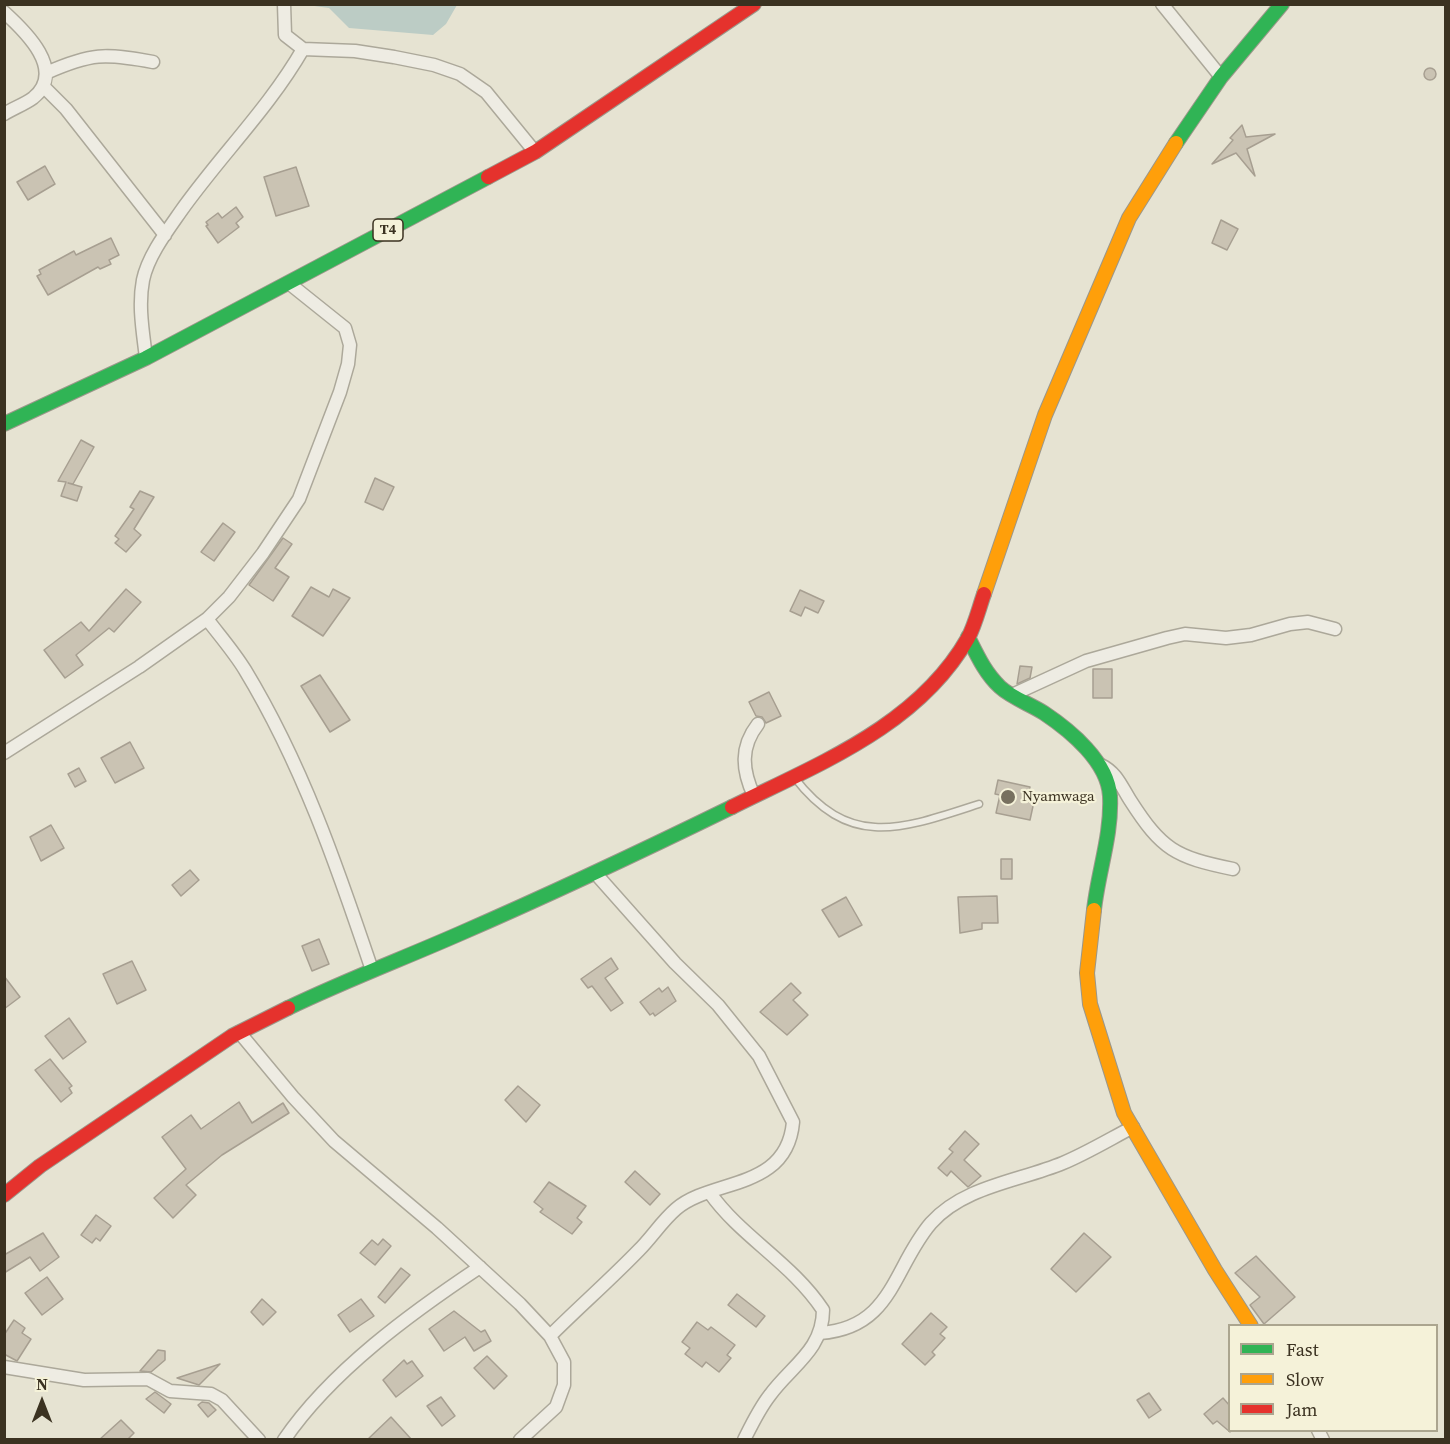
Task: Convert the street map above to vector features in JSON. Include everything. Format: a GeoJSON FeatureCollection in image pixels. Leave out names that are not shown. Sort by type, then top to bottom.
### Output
{"type":"FeatureCollection","features":[{"type":"Feature","properties":{"kind":"main road","name":"T4"},"geometry":{"type":"LineString","coordinates":[[4,424],[146,358],[290,284],[535,152],[754,4]]}},
{"type":"Feature","properties":{"kind":"main road"},"geometry":{"type":"LineString","coordinates":[[4,1195],[40,1166],[128,1104],[239,1032],[372,969],[457,935],[596,874],[837,756],[896,718],[930,689],[968,637],[996,563],[1045,415],[1129,218],[1167,156],[1221,77],[1282,4]]}},
{"type":"Feature","properties":{"kind":"main road"},"geometry":{"type":"LineString","coordinates":[[968,637],[986,672],[1002,689],[1044,713],[1075,737],[1107,777],[1110,810],[1108,835],[1097,885],[1087,987],[1090,1004],[1108,1054],[1113,1083],[1132,1127],[1203,1250],[1250,1324]]}},
{"type":"Feature","properties":{"kind":"street"},"geometry":{"type":"LineString","coordinates":[[284,4],[285,35],[303,50],[354,51],[394,57],[434,65],[460,74],[493,99],[535,152]]}},
{"type":"Feature","properties":{"kind":"street"},"geometry":{"type":"LineString","coordinates":[[1162,4],[1221,77]]}},
{"type":"Feature","properties":{"kind":"street"},"geometry":{"type":"LineString","coordinates":[[4,12],[40,51],[46,73],[43,86],[34,97],[4,114]]}},
{"type":"Feature","properties":{"kind":"street"},"geometry":{"type":"LineString","coordinates":[[146,358],[140,304],[144,277],[165,235],[206,176],[287,77],[303,50]]}},
{"type":"Feature","properties":{"kind":"street"},"geometry":{"type":"LineString","coordinates":[[46,73],[87,56],[109,54],[153,62]]}},
{"type":"Feature","properties":{"kind":"street"},"geometry":{"type":"LineString","coordinates":[[43,86],[66,109],[165,235]]}},
{"type":"Feature","properties":{"kind":"street"},"geometry":{"type":"LineString","coordinates":[[4,753],[139,667],[207,619],[229,597],[256,562],[299,499],[348,364],[350,345],[345,328],[290,284]]}},
{"type":"Feature","properties":{"kind":"street"},"geometry":{"type":"LineString","coordinates":[[207,619],[244,669],[285,742],[322,825],[372,969]]}},
{"type":"Feature","properties":{"kind":"street"},"geometry":{"type":"LineString","coordinates":[[1012,695],[1053,674],[1086,661],[1185,634],[1226,638],[1251,635],[1290,624],[1308,622],[1335,628]]}},
{"type":"Feature","properties":{"kind":"street"},"geometry":{"type":"LineString","coordinates":[[754,796],[747,774],[744,749],[747,739],[758,723]]}},
{"type":"Feature","properties":{"kind":"street"},"geometry":{"type":"LineString","coordinates":[[1095,761],[1111,770],[1155,837],[1172,851],[1197,862],[1233,869]]}},
{"type":"Feature","properties":{"kind":"street"},"geometry":{"type":"LineString","coordinates":[[550,1336],[639,1250],[676,1209],[696,1196],[755,1176],[773,1162],[789,1144],[793,1122],[759,1056],[718,1005],[675,963],[596,874]]}},
{"type":"Feature","properties":{"kind":"street"},"geometry":{"type":"LineString","coordinates":[[239,1032],[334,1141],[388,1184],[480,1267],[550,1336],[564,1362],[564,1385],[556,1407],[520,1440]]}},
{"type":"Feature","properties":{"kind":"street"},"geometry":{"type":"LineString","coordinates":[[820,1334],[848,1329],[862,1322],[900,1278],[911,1253],[932,1223],[971,1195],[1064,1163],[1132,1127]]}},
{"type":"Feature","properties":{"kind":"street"},"geometry":{"type":"LineString","coordinates":[[710,1192],[722,1210],[796,1275],[823,1310],[820,1334],[800,1364],[771,1393],[744,1440]]}},
{"type":"Feature","properties":{"kind":"street"},"geometry":{"type":"LineString","coordinates":[[284,1440],[326,1386],[443,1292],[480,1267]]}},
{"type":"Feature","properties":{"kind":"street"},"geometry":{"type":"LineString","coordinates":[[4,1367],[84,1380],[148,1379],[170,1391],[211,1394],[222,1400],[259,1440]]}},
{"type":"Feature","properties":{"kind":"lane"},"geometry":{"type":"LineString","coordinates":[[794,776],[822,807],[839,820],[859,825],[890,827],[921,822],[979,804]]}},
{"type":"Feature","properties":{"kind":"shaded area"},"geometry":{"type":"Polygon","coordinates":[[[307,5],[457,5],[446,24],[433,35],[349,28],[329,8],[307,5]]]}},
{"type":"Feature","properties":{"kind":"building"},"geometry":{"type":"Polygon","coordinates":[[[1430,68],[1436,74],[1430,80],[1424,74],[1430,68]]]}},
{"type":"Feature","properties":{"kind":"building"},"geometry":{"type":"Polygon","coordinates":[[[1242,125],[1246,137],[1275,134],[1247,149],[1255,176],[1236,153],[1212,164],[1233,140],[1230,138],[1242,125]]]}},
{"type":"Feature","properties":{"kind":"building"},"geometry":{"type":"Polygon","coordinates":[[[45,166],[55,184],[28,200],[17,182],[45,166]]]}},
{"type":"Feature","properties":{"kind":"building"},"geometry":{"type":"Polygon","coordinates":[[[296,167],[309,206],[276,216],[264,177],[296,167]]]}},
{"type":"Feature","properties":{"kind":"building"},"geometry":{"type":"Polygon","coordinates":[[[236,207],[243,217],[236,223],[239,227],[218,243],[206,226],[208,225],[206,222],[218,213],[222,218],[236,207]]]}},
{"type":"Feature","properties":{"kind":"building"},"geometry":{"type":"Polygon","coordinates":[[[1221,220],[1238,229],[1227,250],[1212,243],[1221,220]]]}},
{"type":"Feature","properties":{"kind":"building"},"geometry":{"type":"Polygon","coordinates":[[[111,238],[119,255],[109,260],[111,264],[100,269],[98,267],[48,295],[37,276],[41,274],[39,270],[74,251],[76,255],[111,238]]]}},
{"type":"Feature","properties":{"kind":"building"},"geometry":{"type":"Polygon","coordinates":[[[81,440],[94,447],[73,484],[68,483],[82,487],[77,501],[61,496],[66,482],[58,481],[81,440]]]}},
{"type":"Feature","properties":{"kind":"building"},"geometry":{"type":"Polygon","coordinates":[[[375,478],[394,487],[383,510],[365,502],[375,478]]]}},
{"type":"Feature","properties":{"kind":"building"},"geometry":{"type":"Polygon","coordinates":[[[140,491],[154,497],[134,529],[141,535],[126,552],[115,543],[119,539],[115,536],[134,509],[130,507],[140,491]]]}},
{"type":"Feature","properties":{"kind":"building"},"geometry":{"type":"Polygon","coordinates":[[[223,523],[235,532],[214,561],[201,552],[223,523]]]}},
{"type":"Feature","properties":{"kind":"building"},"geometry":{"type":"Polygon","coordinates":[[[283,538],[292,544],[275,568],[289,577],[273,601],[249,585],[283,538]]]}},
{"type":"Feature","properties":{"kind":"building"},"geometry":{"type":"Polygon","coordinates":[[[311,587],[329,597],[333,589],[350,598],[323,636],[292,616],[311,587]]]}},
{"type":"Feature","properties":{"kind":"building"},"geometry":{"type":"Polygon","coordinates":[[[126,589],[141,602],[114,632],[109,628],[76,655],[83,665],[65,678],[44,650],[81,622],[89,631],[126,589]]]}},
{"type":"Feature","properties":{"kind":"building"},"geometry":{"type":"Polygon","coordinates":[[[800,590],[824,601],[818,613],[805,607],[801,616],[790,611],[800,590]]]}},
{"type":"Feature","properties":{"kind":"building"},"geometry":{"type":"Polygon","coordinates":[[[1020,666],[1032,667],[1030,678],[1017,684],[1020,666]]]}},
{"type":"Feature","properties":{"kind":"building"},"geometry":{"type":"Polygon","coordinates":[[[1093,669],[1112,669],[1112,698],[1093,698],[1093,669]]]}},
{"type":"Feature","properties":{"kind":"building"},"geometry":{"type":"Polygon","coordinates":[[[320,675],[350,720],[330,732],[301,686],[320,675]]]}},
{"type":"Feature","properties":{"kind":"building"},"geometry":{"type":"Polygon","coordinates":[[[769,692],[781,716],[766,723],[762,717],[756,716],[749,702],[769,692]]]}},
{"type":"Feature","properties":{"kind":"building"},"geometry":{"type":"Polygon","coordinates":[[[130,742],[144,768],[115,783],[101,758],[130,742]]]}},
{"type":"Feature","properties":{"kind":"building"},"geometry":{"type":"Polygon","coordinates":[[[79,768],[86,781],[75,787],[68,774],[79,768]]]}},
{"type":"Feature","properties":{"kind":"building"},"geometry":{"type":"Polygon","coordinates":[[[998,780],[1030,787],[1028,795],[1035,797],[1030,820],[996,813],[1000,795],[995,794],[998,780]]]}},
{"type":"Feature","properties":{"kind":"building"},"geometry":{"type":"Polygon","coordinates":[[[51,825],[64,848],[41,861],[30,837],[51,825]]]}},
{"type":"Feature","properties":{"kind":"building"},"geometry":{"type":"Polygon","coordinates":[[[1001,859],[1012,859],[1012,879],[1001,879],[1001,859]]]}},
{"type":"Feature","properties":{"kind":"building"},"geometry":{"type":"Polygon","coordinates":[[[190,870],[199,880],[181,896],[172,885],[190,870]]]}},
{"type":"Feature","properties":{"kind":"building"},"geometry":{"type":"Polygon","coordinates":[[[997,896],[998,923],[982,923],[982,929],[960,933],[958,897],[997,896]]]}},
{"type":"Feature","properties":{"kind":"building"},"geometry":{"type":"Polygon","coordinates":[[[846,897],[862,925],[839,937],[822,910],[846,897]]]}},
{"type":"Feature","properties":{"kind":"building"},"geometry":{"type":"Polygon","coordinates":[[[319,939],[329,964],[312,971],[302,946],[319,939]]]}},
{"type":"Feature","properties":{"kind":"building"},"geometry":{"type":"Polygon","coordinates":[[[611,958],[618,969],[605,978],[623,1003],[611,1011],[592,986],[588,988],[581,979],[611,958]]]}},
{"type":"Feature","properties":{"kind":"building"},"geometry":{"type":"Polygon","coordinates":[[[132,961],[146,990],[117,1004],[103,974],[132,961]]]}},
{"type":"Feature","properties":{"kind":"building"},"geometry":{"type":"Polygon","coordinates":[[[4,976],[20,997],[4,1009],[4,976]]]}},
{"type":"Feature","properties":{"kind":"building"},"geometry":{"type":"Polygon","coordinates":[[[791,983],[801,993],[793,1000],[808,1015],[787,1035],[760,1012],[791,983]]]}},
{"type":"Feature","properties":{"kind":"building"},"geometry":{"type":"Polygon","coordinates":[[[668,987],[676,1001],[655,1016],[653,1013],[650,1015],[640,1002],[659,988],[662,992],[668,987]]]}},
{"type":"Feature","properties":{"kind":"building"},"geometry":{"type":"Polygon","coordinates":[[[69,1018],[86,1042],[63,1059],[45,1036],[69,1018]]]}},
{"type":"Feature","properties":{"kind":"building"},"geometry":{"type":"Polygon","coordinates":[[[50,1059],[72,1086],[69,1088],[72,1093],[61,1102],[35,1070],[50,1059]]]}},
{"type":"Feature","properties":{"kind":"building"},"geometry":{"type":"Polygon","coordinates":[[[518,1086],[540,1105],[526,1122],[505,1100],[518,1086]]]}},
{"type":"Feature","properties":{"kind":"building"},"geometry":{"type":"Polygon","coordinates":[[[239,1102],[252,1123],[283,1103],[289,1113],[222,1155],[186,1185],[196,1195],[173,1218],[154,1198],[186,1169],[162,1137],[191,1115],[201,1129],[239,1102]]]}},
{"type":"Feature","properties":{"kind":"building"},"geometry":{"type":"Polygon","coordinates":[[[965,1131],[979,1144],[964,1160],[981,1176],[968,1187],[951,1171],[947,1176],[938,1168],[953,1152],[949,1149],[965,1131]]]}},
{"type":"Feature","properties":{"kind":"building"},"geometry":{"type":"Polygon","coordinates":[[[635,1171],[660,1194],[650,1205],[625,1182],[635,1171]]]}},
{"type":"Feature","properties":{"kind":"building"},"geometry":{"type":"Polygon","coordinates":[[[549,1182],[586,1206],[577,1218],[582,1222],[572,1234],[540,1212],[543,1209],[534,1202],[549,1182]]]}},
{"type":"Feature","properties":{"kind":"building"},"geometry":{"type":"Polygon","coordinates":[[[96,1215],[111,1226],[100,1241],[96,1238],[92,1243],[81,1235],[96,1215]]]}},
{"type":"Feature","properties":{"kind":"building"},"geometry":{"type":"Polygon","coordinates":[[[43,1233],[59,1257],[40,1271],[30,1257],[4,1273],[4,1255],[43,1233]]]}},
{"type":"Feature","properties":{"kind":"building"},"geometry":{"type":"Polygon","coordinates":[[[1084,1233],[1111,1257],[1076,1292],[1051,1269],[1084,1233]]]}},
{"type":"Feature","properties":{"kind":"building"},"geometry":{"type":"Polygon","coordinates":[[[383,1239],[391,1246],[375,1265],[360,1253],[372,1240],[378,1245],[383,1239]]]}},
{"type":"Feature","properties":{"kind":"building"},"geometry":{"type":"Polygon","coordinates":[[[1256,1256],[1295,1297],[1264,1324],[1250,1305],[1260,1297],[1235,1273],[1256,1256]]]}},
{"type":"Feature","properties":{"kind":"building"},"geometry":{"type":"Polygon","coordinates":[[[401,1268],[410,1275],[385,1303],[378,1297],[401,1268]]]}},
{"type":"Feature","properties":{"kind":"building"},"geometry":{"type":"Polygon","coordinates":[[[47,1277],[63,1299],[42,1315],[25,1293],[47,1277]]]}},
{"type":"Feature","properties":{"kind":"building"},"geometry":{"type":"Polygon","coordinates":[[[737,1294],[765,1316],[756,1327],[728,1305],[737,1294]]]}},
{"type":"Feature","properties":{"kind":"building"},"geometry":{"type":"Polygon","coordinates":[[[262,1299],[276,1312],[263,1325],[251,1312],[262,1299]]]}},
{"type":"Feature","properties":{"kind":"building"},"geometry":{"type":"Polygon","coordinates":[[[361,1299],[374,1316],[350,1332],[338,1315],[361,1299]]]}},
{"type":"Feature","properties":{"kind":"building"},"geometry":{"type":"Polygon","coordinates":[[[454,1311],[481,1332],[485,1330],[491,1341],[474,1351],[465,1337],[444,1351],[429,1329],[454,1311]]]}},
{"type":"Feature","properties":{"kind":"building"},"geometry":{"type":"Polygon","coordinates":[[[931,1313],[947,1327],[940,1334],[945,1338],[932,1352],[935,1355],[925,1365],[902,1344],[931,1313]]]}},
{"type":"Feature","properties":{"kind":"building"},"geometry":{"type":"Polygon","coordinates":[[[14,1320],[25,1328],[22,1333],[31,1339],[17,1361],[4,1354],[4,1335],[14,1320]]]}},
{"type":"Feature","properties":{"kind":"building"},"geometry":{"type":"Polygon","coordinates":[[[697,1322],[708,1330],[711,1327],[735,1345],[727,1355],[731,1358],[719,1372],[706,1362],[702,1367],[685,1354],[690,1348],[682,1342],[697,1322]]]}},
{"type":"Feature","properties":{"kind":"building"},"geometry":{"type":"Polygon","coordinates":[[[158,1350],[165,1351],[165,1360],[151,1372],[140,1371],[158,1350]]]}},
{"type":"Feature","properties":{"kind":"building"},"geometry":{"type":"Polygon","coordinates":[[[487,1356],[507,1376],[494,1389],[474,1368],[487,1356]]]}},
{"type":"Feature","properties":{"kind":"building"},"geometry":{"type":"Polygon","coordinates":[[[404,1360],[407,1364],[412,1361],[423,1376],[396,1397],[383,1380],[404,1360]]]}},
{"type":"Feature","properties":{"kind":"building"},"geometry":{"type":"Polygon","coordinates":[[[220,1364],[199,1385],[177,1378],[220,1364]]]}},
{"type":"Feature","properties":{"kind":"building"},"geometry":{"type":"Polygon","coordinates":[[[155,1392],[171,1404],[164,1413],[146,1399],[155,1392]]]}},
{"type":"Feature","properties":{"kind":"building"},"geometry":{"type":"Polygon","coordinates":[[[1149,1393],[1161,1410],[1149,1418],[1137,1400],[1149,1393]]]}},
{"type":"Feature","properties":{"kind":"building"},"geometry":{"type":"Polygon","coordinates":[[[441,1397],[455,1416],[442,1426],[427,1406],[441,1397]]]}},
{"type":"Feature","properties":{"kind":"building"},"geometry":{"type":"Polygon","coordinates":[[[1223,1398],[1228,1404],[1228,1430],[1217,1421],[1213,1424],[1204,1414],[1223,1398]]]}},
{"type":"Feature","properties":{"kind":"building"},"geometry":{"type":"Polygon","coordinates":[[[202,1402],[209,1403],[216,1410],[208,1417],[198,1405],[202,1402]]]}},
{"type":"Feature","properties":{"kind":"building"},"geometry":{"type":"Polygon","coordinates":[[[391,1417],[412,1440],[367,1440],[391,1417]]]}},
{"type":"Feature","properties":{"kind":"building"},"geometry":{"type":"Polygon","coordinates":[[[121,1420],[134,1433],[127,1440],[99,1440],[121,1420]]]}},
{"type":"Feature","properties":{"kind":"traffic: fast"},"geometry":{"type":"LineString","coordinates":[[1176,143],[1221,77],[1282,4]]}},
{"type":"Feature","properties":{"kind":"traffic: fast"},"geometry":{"type":"LineString","coordinates":[[4,424],[146,358],[488,177]]}},
{"type":"Feature","properties":{"kind":"traffic: fast"},"geometry":{"type":"LineString","coordinates":[[968,637],[986,670],[1000,687],[1044,713],[1065,729],[1086,748],[1103,771],[1108,783],[1110,811],[1094,910]]}},
{"type":"Feature","properties":{"kind":"traffic: fast"},"geometry":{"type":"LineString","coordinates":[[288,1008],[528,903],[732,807]]}},
{"type":"Feature","properties":{"kind":"traffic: slow"},"geometry":{"type":"LineString","coordinates":[[984,594],[1045,415],[1129,218],[1176,143]]}},
{"type":"Feature","properties":{"kind":"traffic: slow"},"geometry":{"type":"LineString","coordinates":[[1094,910],[1087,973],[1090,1004],[1124,1113],[1215,1270],[1250,1324]]}},
{"type":"Feature","properties":{"kind":"traffic: jam"},"geometry":{"type":"LineString","coordinates":[[488,177],[535,152],[754,4]]}},
{"type":"Feature","properties":{"kind":"traffic: jam"},"geometry":{"type":"LineString","coordinates":[[732,807],[831,758],[894,719],[947,669],[968,638],[984,594]]}},
{"type":"Feature","properties":{"kind":"traffic: jam"},"geometry":{"type":"LineString","coordinates":[[4,1195],[40,1166],[232,1036],[288,1008]]}},
{"type":"Feature","properties":{"kind":"place","name":"Nyamwaga"},"geometry":{"type":"Point","coordinates":[1008,797]}}]}
